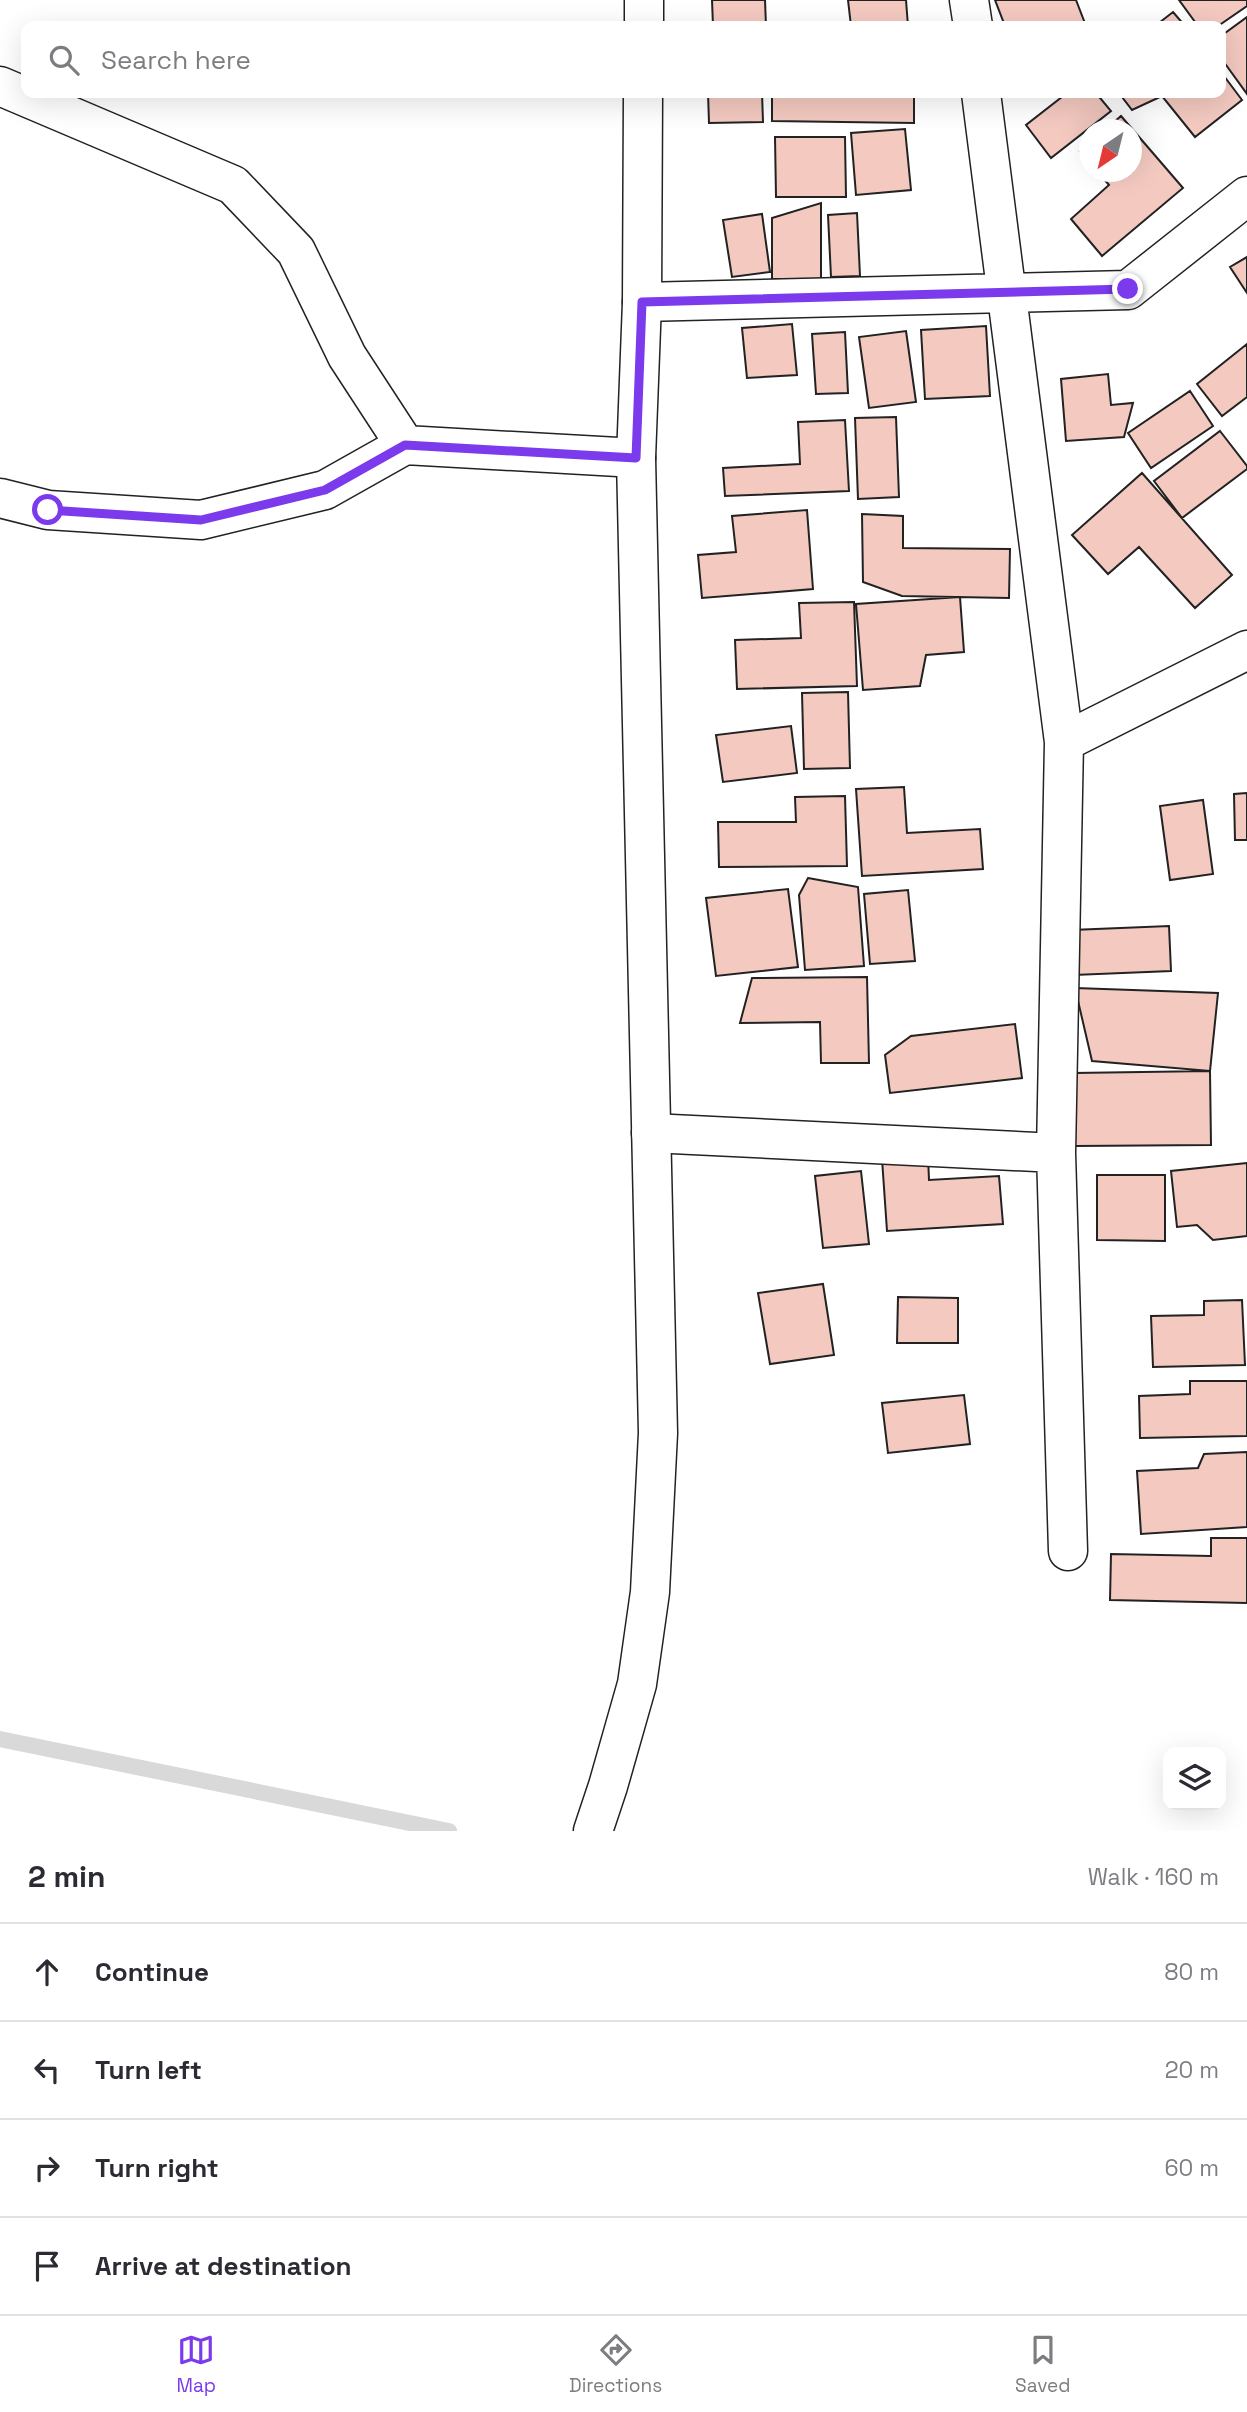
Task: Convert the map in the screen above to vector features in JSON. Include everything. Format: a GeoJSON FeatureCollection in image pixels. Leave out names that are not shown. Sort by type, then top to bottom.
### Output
{"type":"FeatureCollection","features":[{"type":"Feature","properties":{"kind":"street"},"geometry":{"type":"LineString","coordinates":[[644,0],[644,21]]}},
{"type":"Feature","properties":{"kind":"street"},"geometry":{"type":"LineString","coordinates":[[969,0],[972,21]]}},
{"type":"Feature","properties":{"kind":"street"},"geometry":{"type":"LineString","coordinates":[[0,86],[21,95]]}},
{"type":"Feature","properties":{"kind":"street"},"geometry":{"type":"LineString","coordinates":[[28,98],[233,186],[296,251],[347,356],[405,445]]}},
{"type":"Feature","properties":{"kind":"street"},"geometry":{"type":"LineString","coordinates":[[593,1831],[637,1684],[650,1591],[659,1433],[636,458],[642,302],[643,98]]}},
{"type":"Feature","properties":{"kind":"street"},"geometry":{"type":"LineString","coordinates":[[982,98],[1064,742],[1056,1153],[1068,1551]]}},
{"type":"Feature","properties":{"kind":"street"},"geometry":{"type":"LineString","coordinates":[[642,302],[1128,289],[1247,196]]}},
{"type":"Feature","properties":{"kind":"street"},"geometry":{"type":"LineString","coordinates":[[0,498],[48,510],[201,520],[325,490],[405,445],[636,458]]}},
{"type":"Feature","properties":{"kind":"street"},"geometry":{"type":"LineString","coordinates":[[1064,742],[1247,650]]}},
{"type":"Feature","properties":{"kind":"street"},"geometry":{"type":"LineString","coordinates":[[651,1133],[1056,1153]]}},
{"type":"Feature","properties":{"kind":"building"},"geometry":{"type":"Polygon","coordinates":[[[712,0],[765,0],[766,21],[713,21],[712,0]]]}},
{"type":"Feature","properties":{"kind":"building"},"geometry":{"type":"Polygon","coordinates":[[[848,0],[906,0],[908,21],[850,21],[848,0]]]}},
{"type":"Feature","properties":{"kind":"building"},"geometry":{"type":"Polygon","coordinates":[[[995,0],[1076,0],[1084,21],[1003,21],[995,0]]]}},
{"type":"Feature","properties":{"kind":"building"},"geometry":{"type":"Polygon","coordinates":[[[1179,0],[1247,0],[1247,6],[1225,21],[1194,21],[1179,0]]]}},
{"type":"Feature","properties":{"kind":"building"},"geometry":{"type":"Polygon","coordinates":[[[1173,12],[1181,21],[1161,21],[1173,12]]]}},
{"type":"Feature","properties":{"kind":"building"},"geometry":{"type":"Polygon","coordinates":[[[1247,17],[1247,94],[1226,65],[1226,32],[1247,17]]]}},
{"type":"Feature","properties":{"kind":"building"},"geometry":{"type":"Polygon","coordinates":[[[1226,79],[1242,100],[1195,137],[1164,98],[1226,98],[1226,79]]]}},
{"type":"Feature","properties":{"kind":"building"},"geometry":{"type":"Polygon","coordinates":[[[708,98],[762,98],[763,122],[709,123],[708,98]]]}},
{"type":"Feature","properties":{"kind":"building"},"geometry":{"type":"Polygon","coordinates":[[[772,98],[914,98],[914,123],[772,121],[772,98]]]}},
{"type":"Feature","properties":{"kind":"building"},"geometry":{"type":"Polygon","coordinates":[[[1061,98],[1100,98],[1111,111],[1101,119],[1079,119],[1079,136],[1051,158],[1026,125],[1061,98]]]}},
{"type":"Feature","properties":{"kind":"building"},"geometry":{"type":"Polygon","coordinates":[[[1123,98],[1158,98],[1132,110],[1123,98]]]}},
{"type":"Feature","properties":{"kind":"building"},"geometry":{"type":"Polygon","coordinates":[[[905,129],[911,190],[856,195],[851,133],[905,129]]]}},
{"type":"Feature","properties":{"kind":"building"},"geometry":{"type":"Polygon","coordinates":[[[775,137],[845,137],[846,197],[776,197],[775,137]]]}},
{"type":"Feature","properties":{"kind":"building"},"geometry":{"type":"Polygon","coordinates":[[[1142,140],[1183,188],[1102,256],[1071,219],[1109,185],[1106,182],[1142,182],[1142,140]]]}},
{"type":"Feature","properties":{"kind":"building"},"geometry":{"type":"Polygon","coordinates":[[[821,203],[821,279],[772,279],[772,218],[821,203]]]}},
{"type":"Feature","properties":{"kind":"building"},"geometry":{"type":"Polygon","coordinates":[[[857,213],[860,276],[831,277],[828,215],[857,213]]]}},
{"type":"Feature","properties":{"kind":"building"},"geometry":{"type":"Polygon","coordinates":[[[762,214],[770,272],[732,277],[723,220],[762,214]]]}},
{"type":"Feature","properties":{"kind":"building"},"geometry":{"type":"Polygon","coordinates":[[[1247,257],[1247,293],[1230,267],[1247,257]]]}},
{"type":"Feature","properties":{"kind":"building"},"geometry":{"type":"Polygon","coordinates":[[[792,324],[797,375],[747,378],[742,328],[792,324]]]}},
{"type":"Feature","properties":{"kind":"building"},"geometry":{"type":"Polygon","coordinates":[[[986,326],[990,396],[925,399],[921,330],[986,326]]]}},
{"type":"Feature","properties":{"kind":"building"},"geometry":{"type":"Polygon","coordinates":[[[906,331],[916,402],[869,408],[859,337],[906,331]]]}},
{"type":"Feature","properties":{"kind":"building"},"geometry":{"type":"Polygon","coordinates":[[[845,332],[848,393],[816,394],[812,334],[845,332]]]}},
{"type":"Feature","properties":{"kind":"building"},"geometry":{"type":"Polygon","coordinates":[[[1247,344],[1247,397],[1222,416],[1197,384],[1247,344]]]}},
{"type":"Feature","properties":{"kind":"building"},"geometry":{"type":"Polygon","coordinates":[[[1108,374],[1111,405],[1133,403],[1124,437],[1066,441],[1061,379],[1108,374]]]}},
{"type":"Feature","properties":{"kind":"building"},"geometry":{"type":"Polygon","coordinates":[[[1190,391],[1213,426],[1151,468],[1128,433],[1190,391]]]}},
{"type":"Feature","properties":{"kind":"building"},"geometry":{"type":"Polygon","coordinates":[[[896,417],[899,497],[858,499],[855,418],[896,417]]]}},
{"type":"Feature","properties":{"kind":"building"},"geometry":{"type":"Polygon","coordinates":[[[845,420],[849,491],[725,496],[723,468],[800,464],[798,422],[845,420]]]}},
{"type":"Feature","properties":{"kind":"building"},"geometry":{"type":"Polygon","coordinates":[[[1220,431],[1247,469],[1182,518],[1154,481],[1220,431]]]}},
{"type":"Feature","properties":{"kind":"building"},"geometry":{"type":"Polygon","coordinates":[[[1142,473],[1232,575],[1195,608],[1139,547],[1108,574],[1072,535],[1142,473]]]}},
{"type":"Feature","properties":{"kind":"building"},"geometry":{"type":"Polygon","coordinates":[[[807,510],[813,589],[702,598],[698,555],[736,552],[732,516],[807,510]]]}},
{"type":"Feature","properties":{"kind":"building"},"geometry":{"type":"Polygon","coordinates":[[[862,514],[903,516],[903,548],[1010,549],[1009,598],[902,596],[863,582],[862,514]]]}},
{"type":"Feature","properties":{"kind":"building"},"geometry":{"type":"Polygon","coordinates":[[[960,597],[964,652],[926,655],[920,686],[863,690],[856,604],[960,597]]]}},
{"type":"Feature","properties":{"kind":"building"},"geometry":{"type":"Polygon","coordinates":[[[854,602],[857,686],[737,689],[735,640],[801,638],[799,603],[854,602]]]}},
{"type":"Feature","properties":{"kind":"building"},"geometry":{"type":"Polygon","coordinates":[[[848,692],[850,768],[804,769],[802,693],[848,692]]]}},
{"type":"Feature","properties":{"kind":"building"},"geometry":{"type":"Polygon","coordinates":[[[791,726],[797,773],[723,782],[716,735],[791,726]]]}},
{"type":"Feature","properties":{"kind":"building"},"geometry":{"type":"Polygon","coordinates":[[[904,787],[907,833],[980,829],[983,869],[862,876],[856,789],[904,787]]]}},
{"type":"Feature","properties":{"kind":"building"},"geometry":{"type":"Polygon","coordinates":[[[1247,793],[1247,840],[1235,840],[1234,794],[1247,793]]]}},
{"type":"Feature","properties":{"kind":"building"},"geometry":{"type":"Polygon","coordinates":[[[845,796],[847,866],[719,867],[718,822],[796,822],[795,797],[845,796]]]}},
{"type":"Feature","properties":{"kind":"building"},"geometry":{"type":"Polygon","coordinates":[[[1203,800],[1213,874],[1170,880],[1160,806],[1203,800]]]}},
{"type":"Feature","properties":{"kind":"building"},"geometry":{"type":"Polygon","coordinates":[[[808,878],[858,887],[864,966],[805,970],[799,895],[808,878]]]}},
{"type":"Feature","properties":{"kind":"building"},"geometry":{"type":"Polygon","coordinates":[[[788,889],[798,967],[716,976],[706,898],[788,889]]]}},
{"type":"Feature","properties":{"kind":"building"},"geometry":{"type":"Polygon","coordinates":[[[908,890],[915,961],[870,964],[864,894],[908,890]]]}},
{"type":"Feature","properties":{"kind":"building"},"geometry":{"type":"Polygon","coordinates":[[[1169,926],[1171,971],[1074,975],[1072,930],[1169,926]]]}},
{"type":"Feature","properties":{"kind":"building"},"geometry":{"type":"Polygon","coordinates":[[[867,977],[869,1063],[821,1063],[820,1022],[740,1023],[752,978],[867,977]]]}},
{"type":"Feature","properties":{"kind":"building"},"geometry":{"type":"Polygon","coordinates":[[[1075,988],[1218,993],[1210,1071],[1092,1061],[1075,988]]]}},
{"type":"Feature","properties":{"kind":"building"},"geometry":{"type":"Polygon","coordinates":[[[1015,1024],[1022,1078],[890,1093],[885,1055],[911,1036],[1015,1024]]]}},
{"type":"Feature","properties":{"kind":"building"},"geometry":{"type":"Polygon","coordinates":[[[1210,1071],[1211,1145],[1075,1146],[1074,1073],[1210,1071]]]}},
{"type":"Feature","properties":{"kind":"building"},"geometry":{"type":"Polygon","coordinates":[[[928,1156],[929,1180],[999,1176],[1003,1224],[887,1231],[882,1159],[928,1156]]]}},
{"type":"Feature","properties":{"kind":"building"},"geometry":{"type":"Polygon","coordinates":[[[1247,1163],[1247,1236],[1213,1240],[1197,1225],[1177,1227],[1171,1171],[1247,1163]]]}},
{"type":"Feature","properties":{"kind":"building"},"geometry":{"type":"Polygon","coordinates":[[[861,1171],[869,1244],[823,1248],[815,1176],[861,1171]]]}},
{"type":"Feature","properties":{"kind":"building"},"geometry":{"type":"Polygon","coordinates":[[[1097,1175],[1165,1175],[1165,1241],[1097,1240],[1097,1175]]]}},
{"type":"Feature","properties":{"kind":"building"},"geometry":{"type":"Polygon","coordinates":[[[823,1284],[834,1355],[770,1364],[758,1293],[823,1284]]]}},
{"type":"Feature","properties":{"kind":"building"},"geometry":{"type":"Polygon","coordinates":[[[898,1297],[958,1298],[958,1343],[897,1343],[898,1297]]]}},
{"type":"Feature","properties":{"kind":"building"},"geometry":{"type":"Polygon","coordinates":[[[1242,1300],[1245,1365],[1153,1367],[1151,1316],[1204,1315],[1204,1301],[1242,1300]]]}},
{"type":"Feature","properties":{"kind":"building"},"geometry":{"type":"Polygon","coordinates":[[[1190,1381],[1247,1381],[1247,1436],[1140,1438],[1139,1396],[1190,1394],[1190,1381]]]}},
{"type":"Feature","properties":{"kind":"building"},"geometry":{"type":"Polygon","coordinates":[[[964,1395],[970,1444],[888,1453],[882,1403],[964,1395]]]}},
{"type":"Feature","properties":{"kind":"building"},"geometry":{"type":"Polygon","coordinates":[[[1247,1452],[1247,1527],[1141,1534],[1137,1471],[1198,1468],[1204,1454],[1247,1452]]]}},
{"type":"Feature","properties":{"kind":"building"},"geometry":{"type":"Polygon","coordinates":[[[1211,1538],[1247,1538],[1247,1603],[1110,1600],[1111,1554],[1211,1556],[1211,1538]]]}},
{"type":"Feature","properties":{"kind":"waterway"},"geometry":{"type":"LineString","coordinates":[[0,1739],[449,1831]]}},
{"type":"Feature","properties":{"kind":"route"},"geometry":{"type":"LineString","coordinates":[[48,510],[201,520],[325,490],[405,445],[636,458],[642,302],[1128,289]]}}]}
